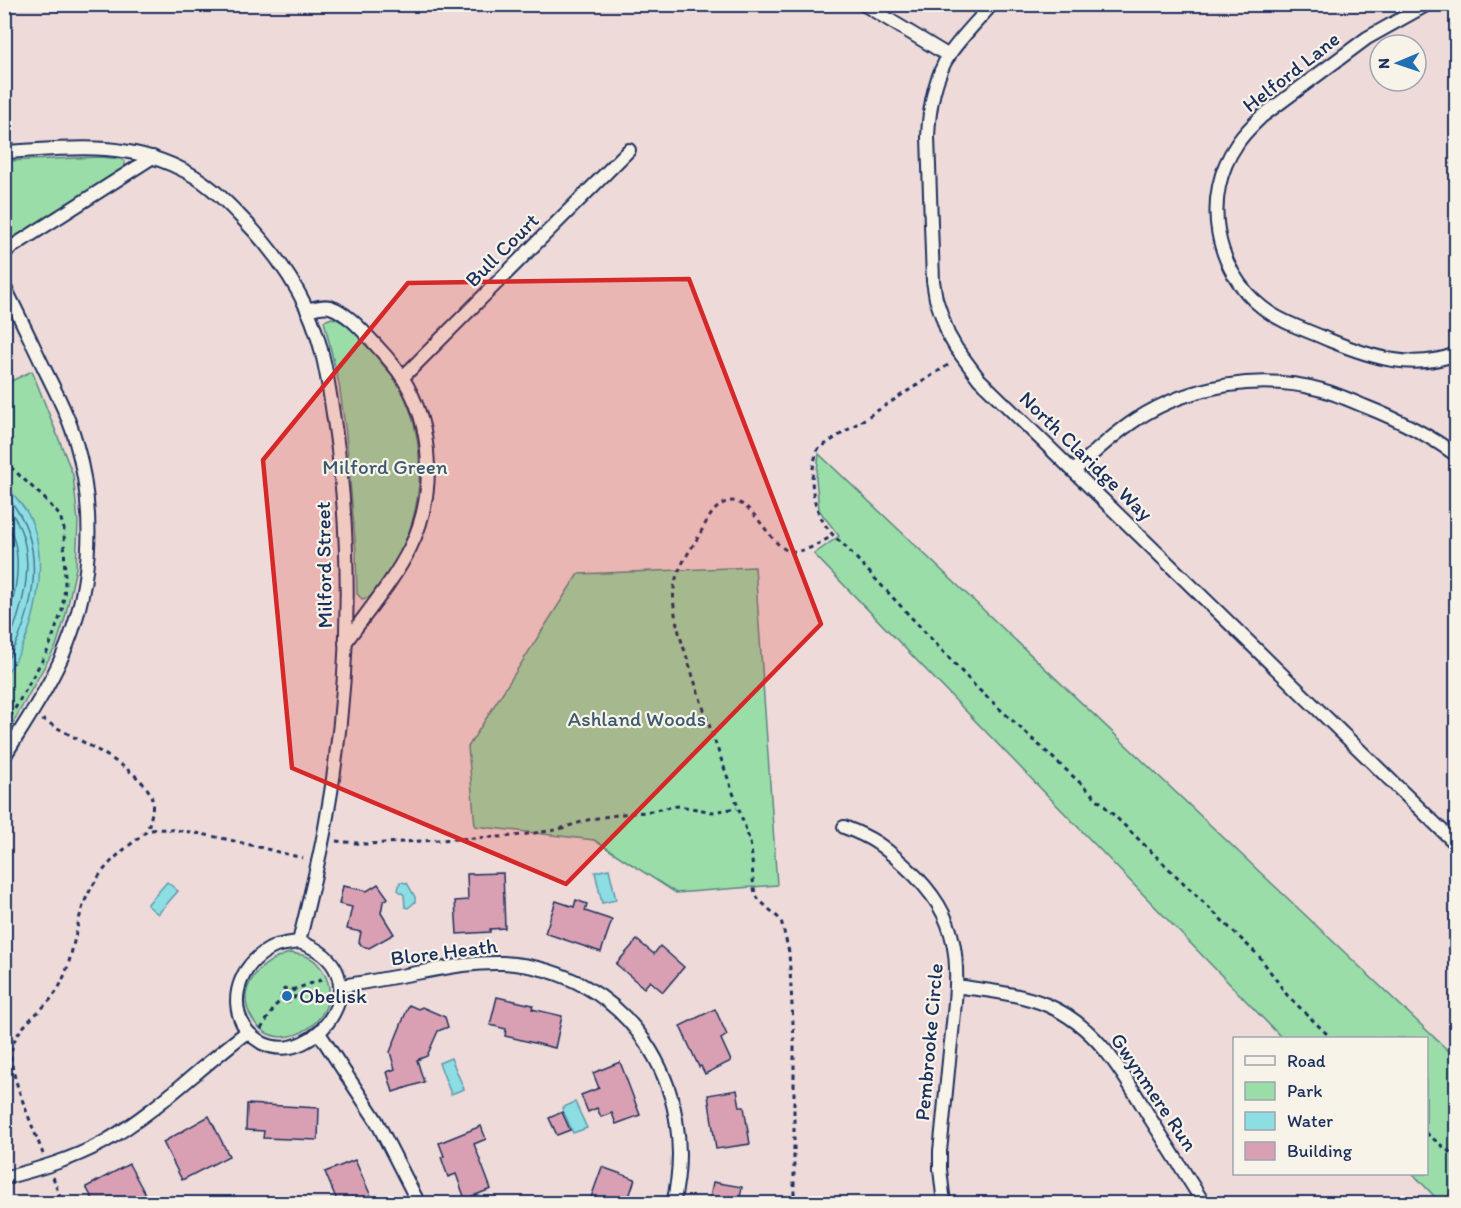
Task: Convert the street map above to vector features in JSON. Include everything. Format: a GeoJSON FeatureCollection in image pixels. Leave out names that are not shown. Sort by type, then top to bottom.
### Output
{"type":"FeatureCollection","features":[{"type":"Feature","properties":{"kind":"street"},"geometry":{"type":"LineString","coordinates":[[863,4],[949,56]]}},
{"type":"Feature","properties":{"kind":"street","name":"North Claridge Way"},"geometry":{"type":"LineString","coordinates":[[992,4],[949,56],[932,103],[928,137],[933,281],[936,299],[948,334],[966,364],[979,379],[1456,844]]}},
{"type":"Feature","properties":{"kind":"street","name":"Helford Lane"},"geometry":{"type":"LineString","coordinates":[[1428,4],[1366,38],[1261,117],[1246,132],[1235,146],[1221,178],[1216,206],[1216,225],[1222,250],[1235,276],[1249,294],[1275,315],[1354,350],[1384,359],[1422,361],[1456,354]]}},
{"type":"Feature","properties":{"kind":"street","name":"Milford Street"},"geometry":{"type":"LineString","coordinates":[[4,152],[97,147],[123,149],[153,157],[193,175],[221,196],[259,234],[276,256],[308,310],[315,327],[325,369],[339,460],[346,560],[345,643],[342,705],[332,785],[322,843],[299,942]]}},
{"type":"Feature","properties":{"kind":"street","name":"Bull Court"},"geometry":{"type":"LineString","coordinates":[[403,377],[629,150]]}},
{"type":"Feature","properties":{"kind":"street"},"geometry":{"type":"LineString","coordinates":[[4,252],[153,157]]}},
{"type":"Feature","properties":{"kind":"street"},"geometry":{"type":"LineString","coordinates":[[4,286],[64,409],[75,438],[83,473],[88,515],[87,566],[74,624],[57,666],[4,757]]}},
{"type":"Feature","properties":{"kind":"street","name":"Milford Street"},"geometry":{"type":"LineString","coordinates":[[308,310],[328,307],[346,317],[383,352],[403,377],[420,413],[426,444],[428,472],[423,512],[413,541],[401,564],[345,643]]}},
{"type":"Feature","properties":{"kind":"street"},"geometry":{"type":"LineString","coordinates":[[1074,471],[1126,427],[1157,408],[1193,393],[1251,383],[1309,387],[1337,395],[1419,430],[1456,455]]}},
{"type":"Feature","properties":{"kind":"street","name":"Pembrooke Circle"},"geometry":{"type":"LineString","coordinates":[[844,827],[879,842],[921,880],[933,894],[944,914],[955,948],[957,986],[940,1151],[944,1203]]}},
{"type":"Feature","properties":{"kind":"street"},"geometry":{"type":"LineString","coordinates":[[299,942],[317,949],[328,958],[339,976],[341,986],[338,1004],[319,1033],[301,1043],[281,1047],[266,1044],[247,1032],[237,1012],[237,989],[245,972],[277,946],[299,942]]}},
{"type":"Feature","properties":{"kind":"street","name":"Blore Heath"},"geometry":{"type":"LineString","coordinates":[[341,986],[459,965],[496,963],[519,965],[551,973],[595,993],[638,1031],[658,1063],[669,1087],[675,1110],[680,1149],[673,1203]]}},
{"type":"Feature","properties":{"kind":"street","name":"Gwynmere Run"},"geometry":{"type":"LineString","coordinates":[[957,986],[1011,994],[1033,1000],[1059,1010],[1088,1031],[1119,1066],[1203,1203]]}},
{"type":"Feature","properties":{"kind":"street"},"geometry":{"type":"LineString","coordinates":[[4,1178],[48,1166],[103,1142],[147,1113],[247,1032]]}},
{"type":"Feature","properties":{"kind":"street"},"geometry":{"type":"LineString","coordinates":[[319,1033],[376,1120],[419,1203]]}},
{"type":"Feature","properties":{"kind":"path"},"geometry":{"type":"LineString","coordinates":[[948,365],[818,449],[814,462],[817,512],[832,536],[843,544],[976,687],[1089,791],[1259,956],[1287,995],[1330,1037]]}},
{"type":"Feature","properties":{"kind":"path"},"geometry":{"type":"LineString","coordinates":[[4,461],[56,510],[62,522],[65,587],[62,611],[48,650],[4,728]]}},
{"type":"Feature","properties":{"kind":"path"},"geometry":{"type":"LineString","coordinates":[[794,1203],[794,1062],[789,952],[781,921],[759,900],[755,893],[750,842],[685,652],[674,602],[676,578],[708,519],[727,502],[737,503],[751,512],[778,544],[786,550],[800,551],[810,548],[832,536]]}},
{"type":"Feature","properties":{"kind":"path"},"geometry":{"type":"LineString","coordinates":[[17,706],[42,723],[44,720],[116,762],[142,781],[149,791],[152,805],[147,831]]}},
{"type":"Feature","properties":{"kind":"path"},"geometry":{"type":"LineString","coordinates":[[336,841],[366,844],[514,836],[556,830],[591,819],[670,807],[680,806],[713,812],[737,808]]}},
{"type":"Feature","properties":{"kind":"path"},"geometry":{"type":"LineString","coordinates":[[62,1203],[14,1071],[11,1056],[13,1044],[20,1030],[47,1004],[61,983],[68,966],[79,917],[90,889],[107,864],[147,831],[172,830],[303,858]]}},
{"type":"Feature","properties":{"kind":"path"},"geometry":{"type":"LineString","coordinates":[[282,1000],[282,991],[288,988],[292,990],[327,978]]}},
{"type":"Feature","properties":{"kind":"path"},"geometry":{"type":"LineString","coordinates":[[282,1000],[289,1002],[293,1000],[295,993],[292,990]]}},
{"type":"Feature","properties":{"kind":"path"},"geometry":{"type":"LineString","coordinates":[[260,1031],[276,1005],[282,1000]]}},
{"type":"Feature","properties":{"kind":"path"},"geometry":{"type":"LineString","coordinates":[[1428,1135],[1456,1157]]}},
{"type":"Feature","properties":{"kind":"highlighted area"},"geometry":{"type":"Polygon","coordinates":[[[689,279],[821,624],[566,884],[292,768],[263,460],[408,283],[689,279]]]}},
{"type":"Feature","properties":{"kind":"green space"},"geometry":{"type":"Polygon","coordinates":[[[100,157],[121,159],[125,162],[125,167],[15,237],[5,239],[5,161],[100,157]]]}},
{"type":"Feature","properties":{"kind":"green space","name":"Milford Green"},"geometry":{"type":"Polygon","coordinates":[[[332,318],[339,320],[358,335],[396,381],[409,408],[418,446],[419,485],[412,524],[394,564],[370,597],[362,599],[357,594],[356,551],[346,434],[339,384],[324,321],[332,318]]]}},
{"type":"Feature","properties":{"kind":"green space"},"geometry":{"type":"Polygon","coordinates":[[[32,371],[73,475],[78,522],[76,568],[56,646],[5,737],[5,384],[32,371]]]}},
{"type":"Feature","properties":{"kind":"green space"},"geometry":{"type":"Polygon","coordinates":[[[819,454],[1456,1058],[1456,1203],[1441,1203],[1414,1175],[1428,1175],[1428,1037],[1281,1037],[814,554],[839,536],[819,510],[816,478],[819,454]]]}},
{"type":"Feature","properties":{"kind":"green space","name":"Ashland Woods"},"geometry":{"type":"Polygon","coordinates":[[[755,567],[777,885],[676,893],[594,840],[475,826],[468,747],[578,574],[755,567]]]}},
{"type":"Feature","properties":{"kind":"green space"},"geometry":{"type":"Polygon","coordinates":[[[290,953],[304,955],[315,961],[324,973],[329,989],[327,1004],[319,1018],[308,1028],[294,1035],[279,1037],[265,1032],[253,1020],[246,998],[248,987],[260,970],[269,962],[290,953]]]}},
{"type":"Feature","properties":{"kind":"water"},"geometry":{"type":"Polygon","coordinates":[[[5,485],[22,504],[30,518],[39,556],[39,578],[37,600],[25,641],[16,660],[5,675],[5,485]]]}},
{"type":"Feature","properties":{"kind":"water"},"geometry":{"type":"Polygon","coordinates":[[[609,869],[616,900],[602,903],[595,872],[609,869]]]}},
{"type":"Feature","properties":{"kind":"water"},"geometry":{"type":"Polygon","coordinates":[[[167,882],[178,891],[158,914],[147,905],[167,882]]]}},
{"type":"Feature","properties":{"kind":"water"},"geometry":{"type":"Polygon","coordinates":[[[400,882],[407,883],[415,897],[415,902],[408,908],[405,907],[404,895],[398,890],[400,882]]]}},
{"type":"Feature","properties":{"kind":"water"},"geometry":{"type":"Polygon","coordinates":[[[451,1058],[464,1089],[451,1094],[439,1063],[451,1058]]]}},
{"type":"Feature","properties":{"kind":"water"},"geometry":{"type":"Polygon","coordinates":[[[575,1102],[587,1128],[573,1133],[562,1108],[575,1102]]]}},
{"type":"Feature","properties":{"kind":"building"},"geometry":{"type":"Polygon","coordinates":[[[503,873],[505,928],[490,929],[490,932],[457,934],[455,901],[468,900],[467,874],[503,873]]]}},
{"type":"Feature","properties":{"kind":"building"},"geometry":{"type":"Polygon","coordinates":[[[378,884],[388,898],[383,902],[381,913],[394,934],[369,948],[362,946],[359,942],[361,932],[347,929],[352,907],[339,904],[343,886],[367,891],[378,884]]]}},
{"type":"Feature","properties":{"kind":"building"},"geometry":{"type":"Polygon","coordinates":[[[576,900],[587,904],[585,911],[612,920],[601,952],[545,933],[556,901],[574,907],[576,900]]]}},
{"type":"Feature","properties":{"kind":"building"},"geometry":{"type":"Polygon","coordinates":[[[637,940],[654,954],[660,946],[684,967],[663,992],[650,981],[644,988],[616,964],[637,940]]]}},
{"type":"Feature","properties":{"kind":"building"},"geometry":{"type":"Polygon","coordinates":[[[497,997],[533,1005],[532,1009],[562,1016],[555,1048],[505,1036],[506,1029],[490,1025],[497,997]]]}},
{"type":"Feature","properties":{"kind":"building"},"geometry":{"type":"Polygon","coordinates":[[[409,1005],[418,1009],[422,1007],[445,1017],[448,1027],[438,1031],[427,1056],[417,1060],[424,1082],[393,1092],[387,1072],[395,1069],[390,1052],[409,1005]]]}},
{"type":"Feature","properties":{"kind":"building"},"geometry":{"type":"Polygon","coordinates":[[[715,1009],[727,1035],[721,1039],[731,1061],[705,1074],[701,1066],[699,1067],[680,1026],[715,1009]]]}},
{"type":"Feature","properties":{"kind":"building"},"geometry":{"type":"Polygon","coordinates":[[[620,1062],[640,1115],[616,1124],[612,1113],[601,1117],[597,1108],[588,1112],[581,1095],[599,1088],[593,1073],[620,1062]]]}},
{"type":"Feature","properties":{"kind":"building"},"geometry":{"type":"Polygon","coordinates":[[[737,1090],[740,1107],[744,1107],[750,1144],[716,1149],[708,1095],[737,1090]]]}},
{"type":"Feature","properties":{"kind":"building"},"geometry":{"type":"Polygon","coordinates":[[[247,1104],[319,1108],[318,1140],[263,1138],[264,1131],[246,1130],[247,1104]]]}},
{"type":"Feature","properties":{"kind":"building"},"geometry":{"type":"Polygon","coordinates":[[[562,1112],[570,1130],[557,1135],[549,1118],[562,1112]]]}},
{"type":"Feature","properties":{"kind":"building"},"geometry":{"type":"Polygon","coordinates":[[[209,1116],[229,1156],[182,1180],[163,1142],[209,1116]]]}},
{"type":"Feature","properties":{"kind":"building"},"geometry":{"type":"Polygon","coordinates":[[[481,1126],[486,1139],[474,1144],[491,1189],[465,1199],[456,1174],[448,1177],[439,1143],[481,1126]]]}},
{"type":"Feature","properties":{"kind":"building"},"geometry":{"type":"Polygon","coordinates":[[[355,1160],[374,1203],[338,1203],[325,1172],[355,1160]]]}},
{"type":"Feature","properties":{"kind":"building"},"geometry":{"type":"Polygon","coordinates":[[[129,1164],[150,1203],[95,1203],[86,1187],[129,1164]]]}},
{"type":"Feature","properties":{"kind":"building"},"geometry":{"type":"Polygon","coordinates":[[[602,1167],[635,1179],[627,1203],[589,1203],[602,1167]]]}},
{"type":"Feature","properties":{"kind":"building"},"geometry":{"type":"Polygon","coordinates":[[[713,1182],[742,1187],[739,1203],[709,1203],[713,1182]]]}},
{"type":"Feature","properties":{"kind":"place","name":"Obelisk"},"geometry":{"type":"Point","coordinates":[287,996]}}]}
